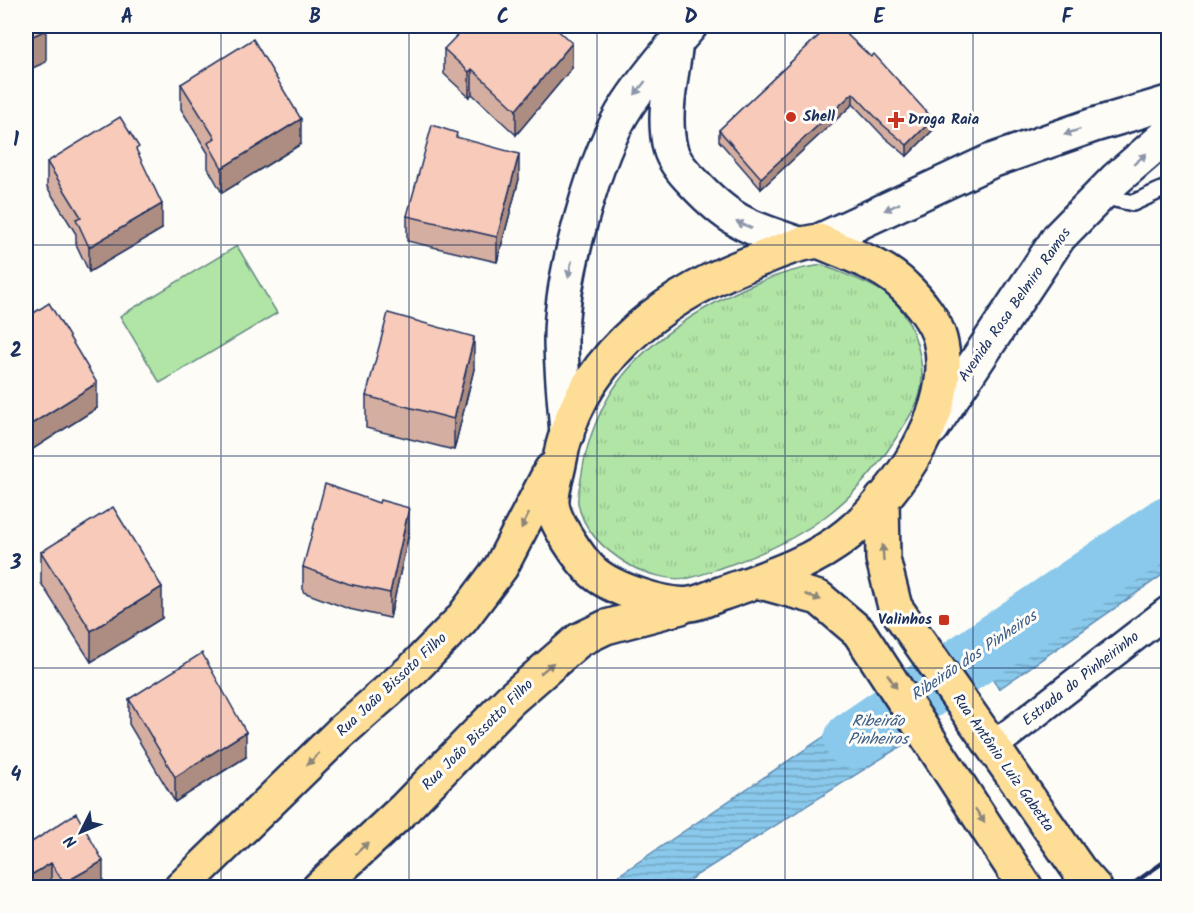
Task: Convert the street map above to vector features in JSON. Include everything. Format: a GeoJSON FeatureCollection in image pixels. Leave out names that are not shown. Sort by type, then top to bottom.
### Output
{"type":"FeatureCollection","features":[{"type":"Feature","properties":{"kind":"main road","name":"Rua João Bissoto Filho"},"geometry":{"type":"LineString","coordinates":[[683,34],[666,121],[670,151],[687,175],[715,206],[735,221],[876,266],[905,286],[935,325],[941,340],[942,379],[926,437],[882,499],[848,534],[818,554],[757,581],[689,604],[634,595],[594,573],[571,547],[552,504],[564,442],[561,337],[566,288],[580,224],[600,163],[627,105],[683,34]]}},
{"type":"Feature","properties":{"kind":"main road"},"geometry":{"type":"LineString","coordinates":[[809,243],[991,161],[1094,125],[1168,103]]}},
{"type":"Feature","properties":{"kind":"main road","name":"Avenida Rosa Belmiro Ramos"},"geometry":{"type":"LineString","coordinates":[[926,437],[1059,237],[1099,196],[1168,134]]}},
{"type":"Feature","properties":{"kind":"main road","name":"Rua João Bissoto Filho"},"geometry":{"type":"LineString","coordinates":[[181,888],[341,732],[413,669],[480,598],[501,567],[564,442],[580,400],[606,357],[633,331],[681,295],[731,270],[809,243]]}},
{"type":"Feature","properties":{"kind":"main road","name":"Rua Antônio Luiz Gabetta"},"geometry":{"type":"LineString","coordinates":[[882,499],[883,559],[894,607],[1079,870],[1095,888]]}},
{"type":"Feature","properties":{"kind":"main road"},"geometry":{"type":"LineString","coordinates":[[757,581],[819,598],[859,632],[1026,888]]}},
{"type":"Feature","properties":{"kind":"main road","name":"Rua João Bissotto Filho"},"geometry":{"type":"LineString","coordinates":[[320,888],[404,809],[510,700],[579,640],[606,627],[689,604]]}},
{"type":"Feature","properties":{"kind":"street","name":"Estrada do Pinheirinho"},"geometry":{"type":"LineString","coordinates":[[988,741],[1168,611]]}},
{"type":"Feature","properties":{"kind":"lane"},"geometry":{"type":"LineString","coordinates":[[1099,196],[1133,203],[1168,187]]}},
{"type":"Feature","properties":{"kind":"green space"},"geometry":{"type":"Polygon","coordinates":[[[237,246],[277,313],[160,383],[120,316],[237,246]]]}},
{"type":"Feature","properties":{"kind":"green space"},"geometry":{"type":"Polygon","coordinates":[[[822,265],[863,281],[891,297],[906,318],[916,342],[922,371],[920,394],[910,417],[880,461],[845,500],[805,530],[758,554],[700,575],[682,579],[651,574],[637,569],[605,548],[585,523],[578,499],[584,460],[597,419],[610,394],[626,372],[665,335],[715,303],[770,278],[822,265]]]}},
{"type":"Feature","properties":{"kind":"water"},"geometry":{"type":"Polygon","coordinates":[[[1168,501],[1168,571],[999,689],[968,639],[1168,501]]]}},
{"type":"Feature","properties":{"kind":"water","name":"Ribeirão Pinheiros"},"geometry":{"type":"Polygon","coordinates":[[[887,694],[917,736],[678,887],[600,888],[887,694]]]}},
{"type":"Feature","properties":{"kind":"building"},"geometry":{"type":"Polygon","coordinates":[[[26,26],[43,26],[46,30],[26,39],[26,26]]]}},
{"type":"Feature","properties":{"kind":"building"},"geometry":{"type":"Polygon","coordinates":[[[466,26],[553,26],[572,43],[516,110],[472,69],[469,72],[444,49],[466,26]]]}},
{"type":"Feature","properties":{"kind":"building","name":"Shell"},"geometry":{"type":"Polygon","coordinates":[[[829,26],[838,26],[871,57],[874,54],[933,119],[907,145],[883,125],[853,93],[761,178],[719,130],[829,26]]]}},
{"type":"Feature","properties":{"kind":"building"},"geometry":{"type":"Polygon","coordinates":[[[253,39],[301,119],[222,168],[208,143],[215,138],[181,84],[253,39]]]}},
{"type":"Feature","properties":{"kind":"building"},"geometry":{"type":"Polygon","coordinates":[[[120,117],[139,147],[136,149],[162,204],[89,247],[76,219],[81,217],[47,162],[120,117]]]}},
{"type":"Feature","properties":{"kind":"building"},"geometry":{"type":"Polygon","coordinates":[[[432,125],[457,133],[456,137],[519,154],[497,237],[407,216],[432,125]]]}},
{"type":"Feature","properties":{"kind":"building"},"geometry":{"type":"Polygon","coordinates":[[[49,303],[97,383],[30,425],[26,418],[26,318],[49,303]]]}},
{"type":"Feature","properties":{"kind":"building"},"geometry":{"type":"Polygon","coordinates":[[[388,313],[474,337],[454,419],[366,396],[388,313]]]}},
{"type":"Feature","properties":{"kind":"building"},"geometry":{"type":"Polygon","coordinates":[[[325,484],[379,503],[380,500],[409,508],[390,593],[349,584],[303,567],[325,484]]]}},
{"type":"Feature","properties":{"kind":"building"},"geometry":{"type":"Polygon","coordinates":[[[113,507],[162,587],[91,631],[41,552],[113,507]]]}},
{"type":"Feature","properties":{"kind":"building"},"geometry":{"type":"Polygon","coordinates":[[[202,653],[246,732],[175,777],[129,699],[202,653]]]}},
{"type":"Feature","properties":{"kind":"building"},"geometry":{"type":"Polygon","coordinates":[[[76,813],[103,861],[64,883],[51,863],[26,878],[26,845],[76,813]]]}},
{"type":"Feature","properties":{"kind":"waterway","name":"Ribeirão dos Pinheiros"},"geometry":{"type":"LineString","coordinates":[[853,740],[1168,525]]}},
{"type":"Feature","properties":{"kind":"railway"},"geometry":{"type":"LineString","coordinates":[[1127,888],[1168,859]]}},
{"type":"Feature","properties":{"kind":"place","name":"Shell"},"geometry":{"type":"Point","coordinates":[791,117]}},
{"type":"Feature","properties":{"kind":"place","name":"Droga Raia"},"geometry":{"type":"Point","coordinates":[896,120]}},
{"type":"Feature","properties":{"kind":"place","name":"Valinhos"},"geometry":{"type":"Point","coordinates":[944,620]}}]}
